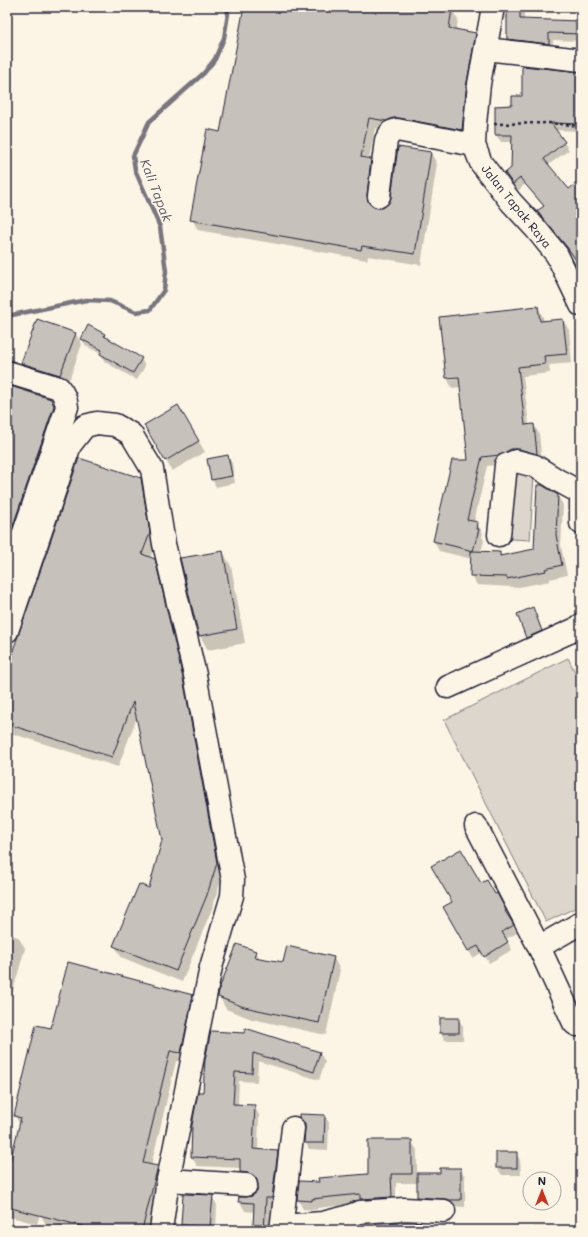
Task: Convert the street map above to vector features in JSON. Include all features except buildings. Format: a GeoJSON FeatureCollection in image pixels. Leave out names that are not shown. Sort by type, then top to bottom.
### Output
{"type":"FeatureCollection","features":[{"type":"Feature","properties":{"kind":"street","name":"Jalan Tapak Raya"},"geometry":{"type":"LineString","coordinates":[[493,7],[479,84],[474,145],[481,163],[557,255],[581,305]]}},
{"type":"Feature","properties":{"kind":"street"},"geometry":{"type":"LineString","coordinates":[[486,49],[581,60]]}},
{"type":"Feature","properties":{"kind":"street"},"geometry":{"type":"LineString","coordinates":[[379,196],[386,140],[391,132],[398,130],[474,145]]}},
{"type":"Feature","properties":{"kind":"street"},"geometry":{"type":"LineString","coordinates":[[7,372],[59,388],[66,400],[67,407],[7,582]]}},
{"type":"Feature","properties":{"kind":"street"},"geometry":{"type":"LineString","coordinates":[[7,631],[70,445],[85,426],[97,423],[115,425],[131,434],[152,469],[164,544],[194,675],[232,880],[232,896],[211,967],[168,1180],[161,1230]]}},
{"type":"Feature","properties":{"kind":"street"},"geometry":{"type":"LineString","coordinates":[[499,536],[506,465],[516,462],[535,466],[581,493],[581,523]]}},
{"type":"Feature","properties":{"kind":"street"},"geometry":{"type":"LineString","coordinates":[[448,687],[576,629],[581,625]]}},
{"type":"Feature","properties":{"kind":"street"},"geometry":{"type":"LineString","coordinates":[[476,826],[539,947],[574,1023],[581,1025]]}},
{"type":"Feature","properties":{"kind":"street"},"geometry":{"type":"LineString","coordinates":[[539,947],[581,923]]}},
{"type":"Feature","properties":{"kind":"street"},"geometry":{"type":"LineString","coordinates":[[293,1128],[282,1228],[323,1223],[360,1212],[404,1209],[444,1211]]}},
{"type":"Feature","properties":{"kind":"street"},"geometry":{"type":"LineString","coordinates":[[168,1180],[246,1185]]}},
{"type":"Feature","properties":{"kind":"path"},"geometry":{"type":"LineString","coordinates":[[475,124],[549,123],[581,126]]}},
{"type":"Feature","properties":{"kind":"shaded area"},"geometry":{"type":"Polygon","coordinates":[[[496,472],[534,474],[530,540],[492,538],[496,472]]]}},
{"type":"Feature","properties":{"kind":"shaded area"},"geometry":{"type":"Polygon","coordinates":[[[568,658],[581,684],[581,905],[546,922],[444,720],[568,658]]]}},
{"type":"Feature","properties":{"kind":"waterway","name":"Kali Tapak"},"geometry":{"type":"LineString","coordinates":[[7,316],[86,300],[110,301],[136,312],[150,310],[164,290],[166,271],[160,227],[135,170],[133,156],[149,122],[204,73],[215,59],[224,38],[228,14],[227,7]]}}]}
